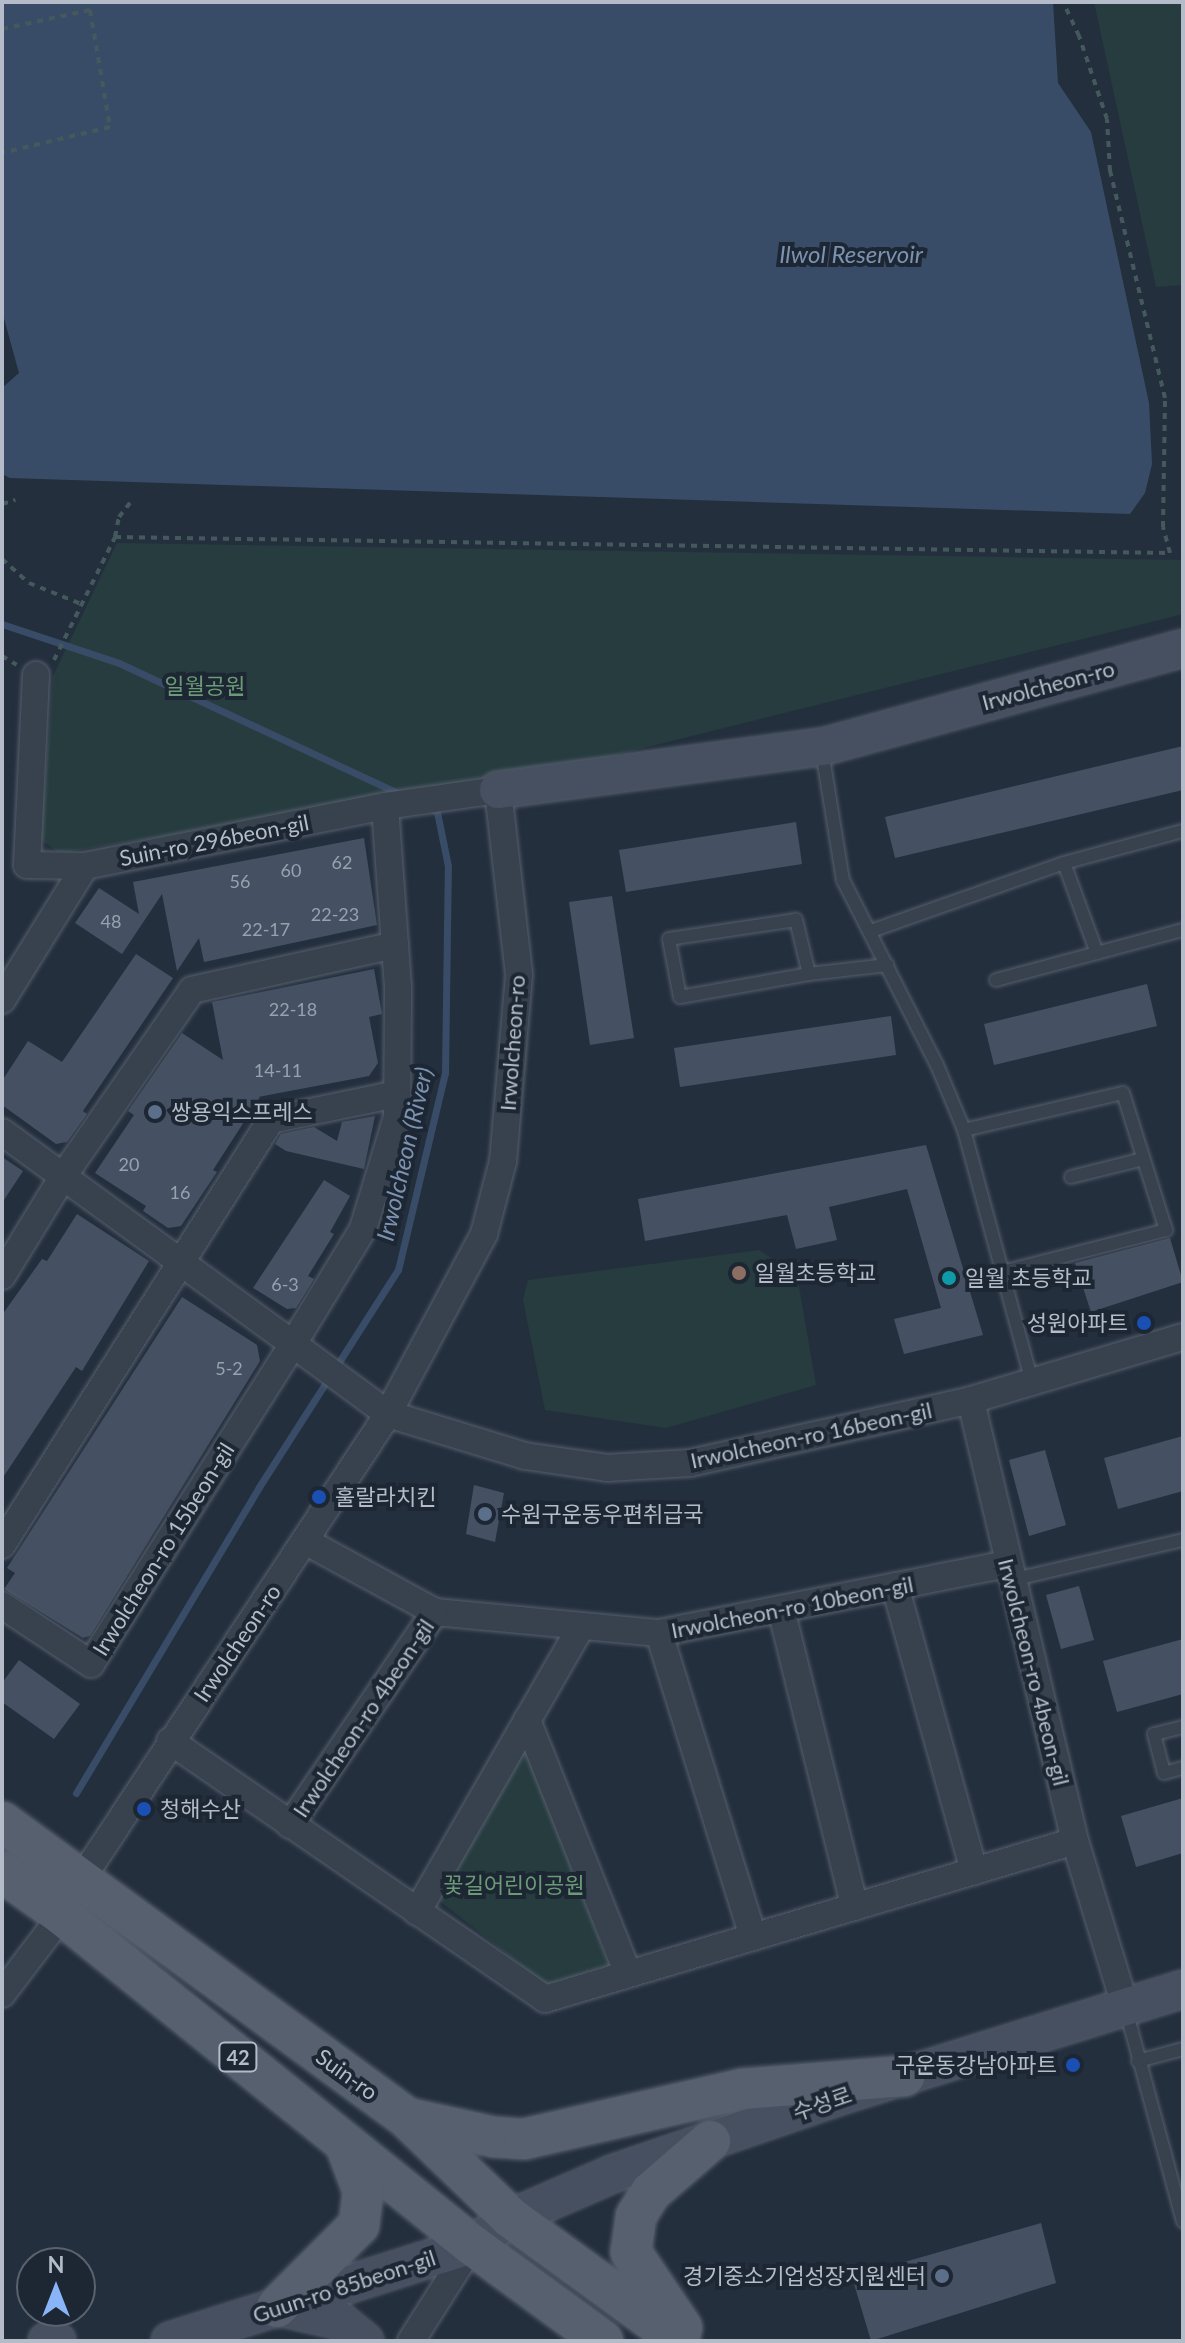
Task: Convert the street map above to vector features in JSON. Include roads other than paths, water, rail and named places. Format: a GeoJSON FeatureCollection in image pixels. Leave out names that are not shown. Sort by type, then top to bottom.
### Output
{"type":"FeatureCollection","features":[{"type":"Feature","properties":{"kind":"main road","name":"Suin-ro"},"geometry":{"type":"LineString","coordinates":[[2,1822],[407,2118],[511,2218],[680,2341]]}},
{"type":"Feature","properties":{"kind":"main road","name":"42"},"geometry":{"type":"LineString","coordinates":[[2,1872],[62,1915],[472,2245],[603,2341]]}},
{"type":"Feature","properties":{"kind":"main road"},"geometry":{"type":"LineString","coordinates":[[407,2118],[494,2137],[524,2139],[743,2089],[904,2076]]}},
{"type":"Feature","properties":{"kind":"main road"},"geometry":{"type":"LineString","coordinates":[[691,2341],[645,2278],[631,2252],[636,2216],[651,2192],[710,2141]]}},
{"type":"Feature","properties":{"kind":"main road"},"geometry":{"type":"LineString","coordinates":[[277,2307],[359,2225],[363,2191],[345,2143]]}},
{"type":"Feature","properties":{"kind":"street","name":"Irwolcheon-ro"},"geometry":{"type":"LineString","coordinates":[[81,1880],[388,1414],[484,1234],[503,1161],[519,975],[481,792],[822,747],[1183,648]]}},
{"type":"Feature","properties":{"kind":"street","name":"Suin-ro 296beon-gil"},"geometry":{"type":"LineString","coordinates":[[36,675],[27,865],[85,866],[385,806],[481,792]]}},
{"type":"Feature","properties":{"kind":"street","name":"Irwolcheon-ro 15beon-gil"},"geometry":{"type":"LineString","coordinates":[[2,1605],[91,1664],[363,1229],[397,1117],[395,945],[385,806]]}},
{"type":"Feature","properties":{"kind":"street"},"geometry":{"type":"LineString","coordinates":[[2,1000],[85,866]]}},
{"type":"Feature","properties":{"kind":"street"},"geometry":{"type":"LineString","coordinates":[[2,1276],[64,1175],[192,990],[395,945]]}},
{"type":"Feature","properties":{"kind":"street"},"geometry":{"type":"LineString","coordinates":[[2,1545],[271,1120],[397,1094]]}},
{"type":"Feature","properties":{"kind":"street"},"geometry":{"type":"LineString","coordinates":[[2,1132],[388,1414]]}},
{"type":"Feature","properties":{"kind":"street","name":"Irwolcheon-ro 16beon-gil"},"geometry":{"type":"LineString","coordinates":[[388,1414],[525,1456],[607,1468],[690,1463],[971,1400],[1031,1379],[1183,1337]]}},
{"type":"Feature","properties":{"kind":"street","name":"Irwolcheon-ro 4beon-gil"},"geometry":{"type":"LineString","coordinates":[[170,1741],[545,1999],[1075,1841],[1009,1572],[971,1400]]}},
{"type":"Feature","properties":{"kind":"street","name":"Irwolcheon-ro 10beon-gil"},"geometry":{"type":"LineString","coordinates":[[305,1541],[435,1612],[659,1633],[895,1586],[1009,1572]]}},
{"type":"Feature","properties":{"kind":"street"},"geometry":{"type":"LineString","coordinates":[[895,1586],[974,1871]]}},
{"type":"Feature","properties":{"kind":"street"},"geometry":{"type":"LineString","coordinates":[[781,1609],[855,1907]]}},
{"type":"Feature","properties":{"kind":"street","name":"Irwolcheon-ro 4beon-gil"},"geometry":{"type":"LineString","coordinates":[[290,1825],[435,1612]]}},
{"type":"Feature","properties":{"kind":"street"},"geometry":{"type":"LineString","coordinates":[[417,1912],[580,1628]]}},
{"type":"Feature","properties":{"kind":"street"},"geometry":{"type":"LineString","coordinates":[[659,1633],[753,1937]]}},
{"type":"Feature","properties":{"kind":"street"},"geometry":{"type":"LineString","coordinates":[[527,1720],[628,1974]]}},
{"type":"Feature","properties":{"kind":"street"},"geometry":{"type":"LineString","coordinates":[[1075,1841],[1125,2006]]}},
{"type":"Feature","properties":{"kind":"street"},"geometry":{"type":"LineString","coordinates":[[2,1994],[62,1915]]}},
{"type":"Feature","properties":{"kind":"street","name":"수성로"},"geometry":{"type":"LineString","coordinates":[[472,2245],[511,2218],[612,2174],[904,2076],[1183,1989]]}},
{"type":"Feature","properties":{"kind":"street"},"geometry":{"type":"LineString","coordinates":[[411,2341],[472,2245]]}},
{"type":"Feature","properties":{"kind":"street","name":"Guun-ro 85beon-gil"},"geometry":{"type":"LineString","coordinates":[[170,2341],[472,2245]]}},
{"type":"Feature","properties":{"kind":"street"},"geometry":{"type":"LineString","coordinates":[[277,2307],[340,2321],[365,2341]]}},
{"type":"Feature","properties":{"kind":"street"},"geometry":{"type":"LineString","coordinates":[[47,2341],[57,2341]]}},
{"type":"Feature","properties":{"kind":"lane"},"geometry":{"type":"LineString","coordinates":[[822,747],[843,880],[937,1065],[964,1130],[1031,1379]]}},
{"type":"Feature","properties":{"kind":"lane"},"geometry":{"type":"LineString","coordinates":[[871,931],[1064,863],[1183,831]]}},
{"type":"Feature","properties":{"kind":"lane"},"geometry":{"type":"LineString","coordinates":[[1064,863],[1097,953]]}},
{"type":"Feature","properties":{"kind":"lane"},"geometry":{"type":"LineString","coordinates":[[809,974],[796,920],[669,939],[680,997],[809,974],[887,965]]}},
{"type":"Feature","properties":{"kind":"lane"},"geometry":{"type":"LineString","coordinates":[[996,980],[1183,930]]}},
{"type":"Feature","properties":{"kind":"lane"},"geometry":{"type":"LineString","coordinates":[[964,1130],[1123,1093],[1166,1230],[1003,1272]]}},
{"type":"Feature","properties":{"kind":"lane"},"geometry":{"type":"LineString","coordinates":[[1071,1177],[1143,1159]]}},
{"type":"Feature","properties":{"kind":"lane"},"geometry":{"type":"LineString","coordinates":[[1009,1572],[1183,1540]]}},
{"type":"Feature","properties":{"kind":"lane"},"geometry":{"type":"LineString","coordinates":[[1183,1727],[1154,1734],[1164,1773],[1183,1768]]}},
{"type":"Feature","properties":{"kind":"lane"},"geometry":{"type":"LineString","coordinates":[[1125,2006],[1138,2061],[1176,2170],[1183,2221]]}},
{"type":"Feature","properties":{"kind":"lane"},"geometry":{"type":"LineString","coordinates":[[1138,2061],[1183,2049]]}},
{"type":"Feature","properties":{"kind":"water","name":"Ilwol Reservoir"},"geometry":{"type":"Polygon","coordinates":[[[2,2],[1053,2],[1058,83],[1091,132],[1149,403],[1152,464],[1145,493],[1130,514],[10,478],[2,474],[2,388],[19,373],[2,311],[2,2]]]}},
{"type":"Feature","properties":{"kind":"waterway","name":"Irwolcheon (River)"},"geometry":{"type":"LineString","coordinates":[[2,624],[119,663],[400,794]]}},
{"type":"Feature","properties":{"kind":"waterway","name":"Irwolcheon (River)"},"geometry":{"type":"LineString","coordinates":[[76,1793],[259,1487],[398,1270],[445,1073],[448,866],[437,812],[429,808]]}},
{"type":"Feature","properties":{"kind":"place","name":"쌍용익스프레스"},"geometry":{"type":"Point","coordinates":[155,1112]}},
{"type":"Feature","properties":{"kind":"place","name":"일월초등학교"},"geometry":{"type":"Point","coordinates":[739,1273]}},
{"type":"Feature","properties":{"kind":"place","name":"일월 초등학교"},"geometry":{"type":"Point","coordinates":[949,1278]}},
{"type":"Feature","properties":{"kind":"place","name":"성원아파트"},"geometry":{"type":"Point","coordinates":[1144,1323]}},
{"type":"Feature","properties":{"kind":"place","name":"훌랄라치킨"},"geometry":{"type":"Point","coordinates":[319,1497]}},
{"type":"Feature","properties":{"kind":"place","name":"수원구운동우편취급국"},"geometry":{"type":"Point","coordinates":[485,1514]}},
{"type":"Feature","properties":{"kind":"place","name":"청해수산"},"geometry":{"type":"Point","coordinates":[144,1809]}},
{"type":"Feature","properties":{"kind":"place","name":"구운동강남아파트"},"geometry":{"type":"Point","coordinates":[1073,2065]}},
{"type":"Feature","properties":{"kind":"place","name":"경기중소기업성장지원센터"},"geometry":{"type":"Point","coordinates":[942,2276]}},
{"type":"Feature","properties":{"kind":"park label","name":"일월공원"},"geometry":{"type":"Point","coordinates":[205,686]}},
{"type":"Feature","properties":{"kind":"park label","name":"꽃길어린이공원"},"geometry":{"type":"Point","coordinates":[514,1885]}}]}
